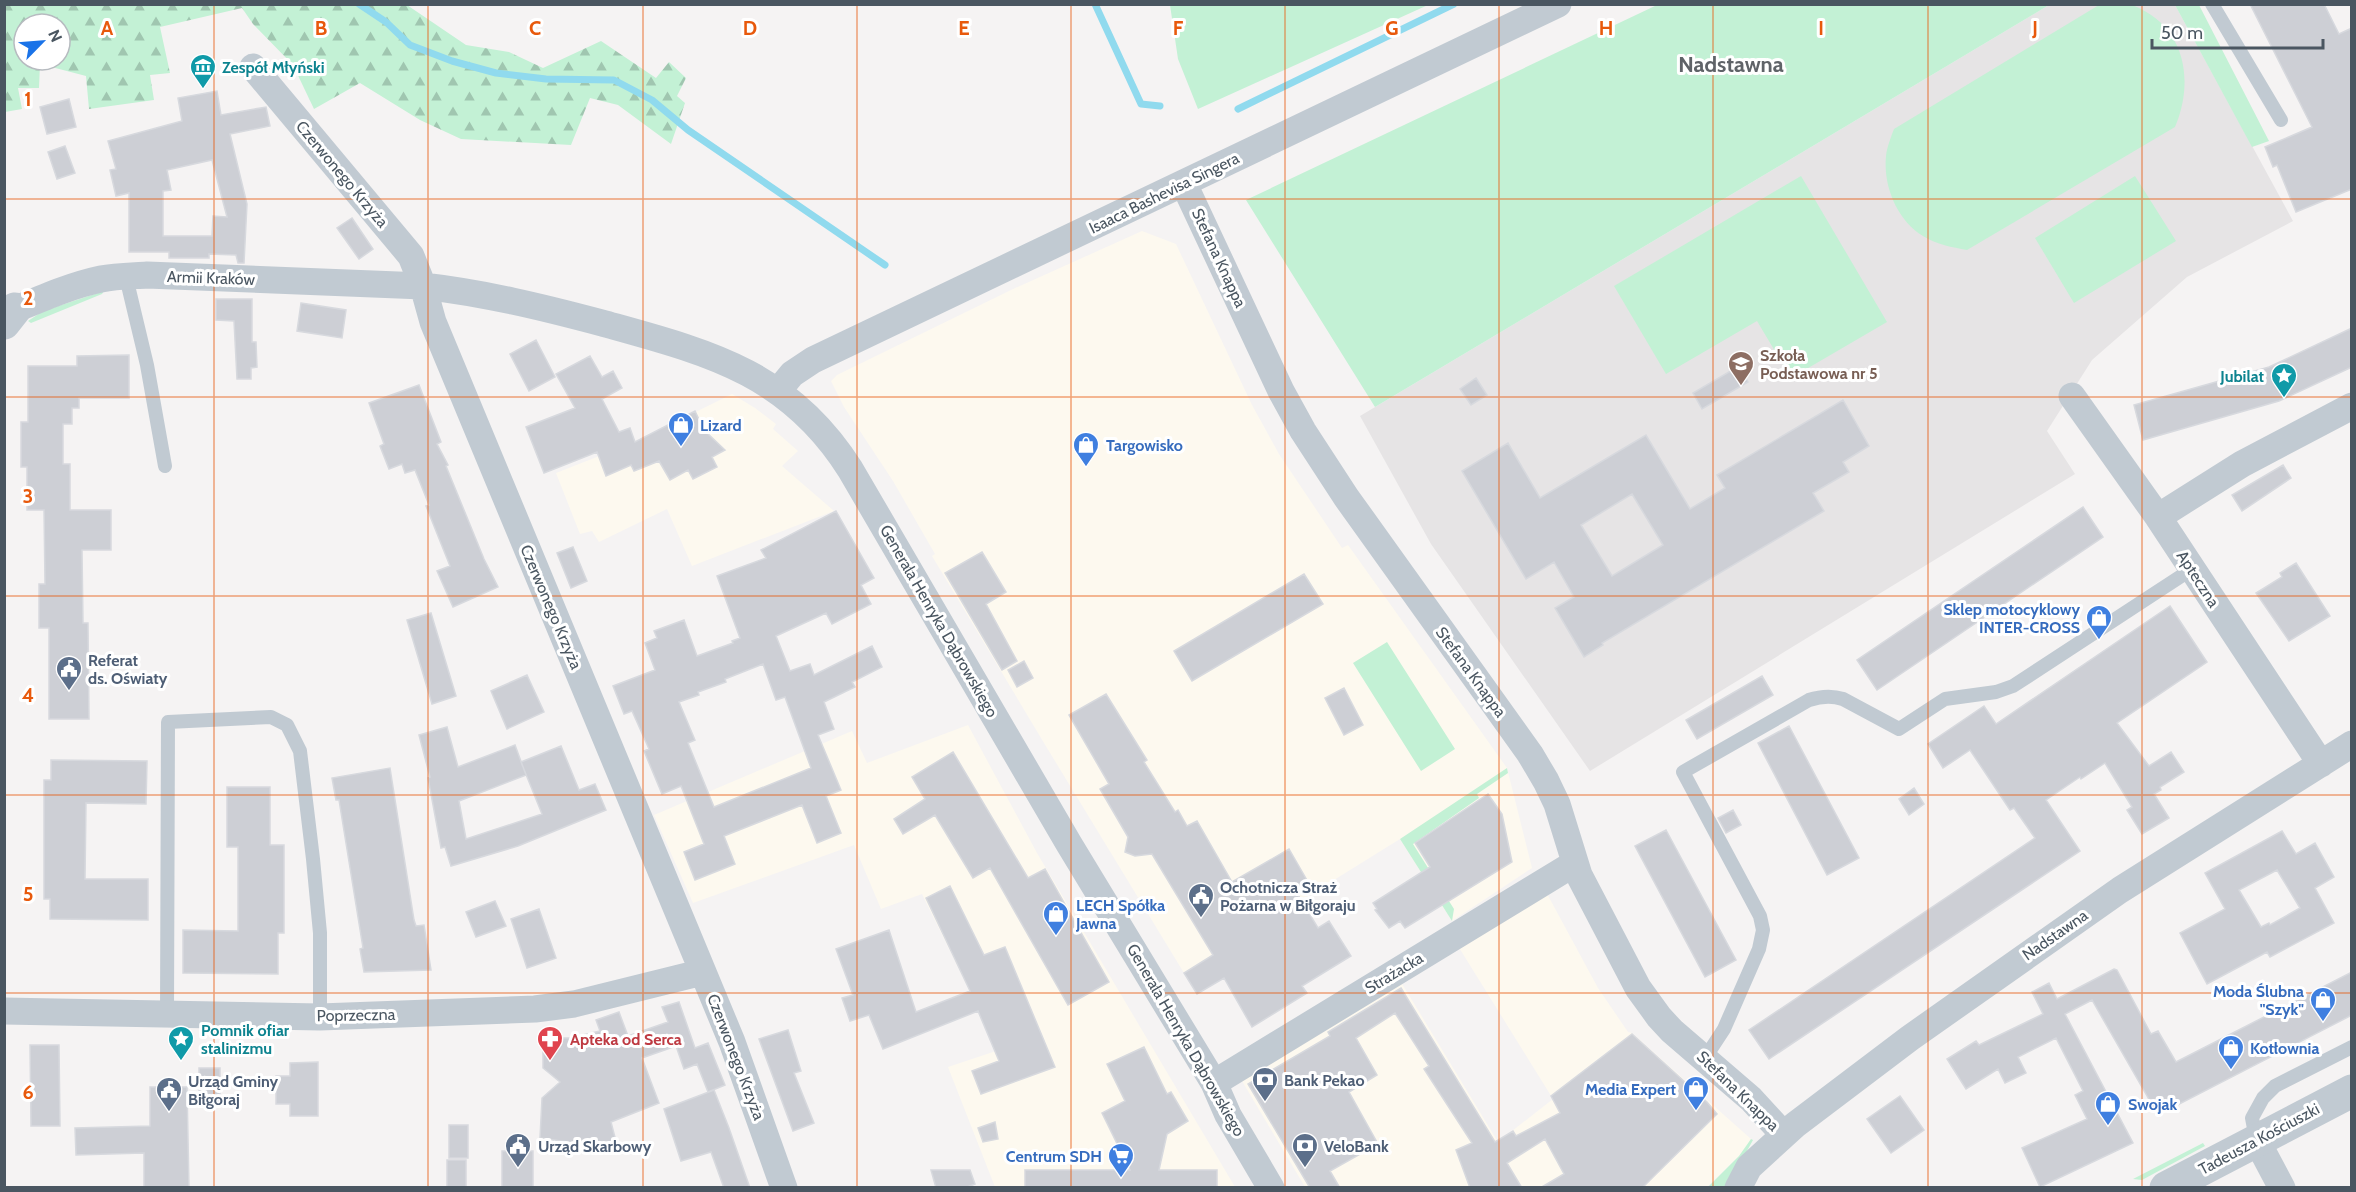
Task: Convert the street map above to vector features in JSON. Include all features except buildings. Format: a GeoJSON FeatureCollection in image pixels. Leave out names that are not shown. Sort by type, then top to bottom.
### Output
{"type":"FeatureCollection","features":[{"type":"Feature","properties":{"kind":"street","name":"Isaaca Bashevisa Singera"},"geometry":{"type":"LineString","coordinates":[[778,391],[792,374],[813,360],[1558,4]]}},
{"type":"Feature","properties":{"kind":"street","name":"Czerwonego Krzyża"},"geometry":{"type":"LineString","coordinates":[[253,67],[407,250],[423,286],[433,322],[732,1042],[784,1188]]}},
{"type":"Feature","properties":{"kind":"street","name":"Stefana Knappa"},"geometry":{"type":"LineString","coordinates":[[1184,184],[1292,411],[1346,497],[1536,763],[1557,804],[1575,863],[1587,891],[1638,988],[1666,1024],[1751,1099],[1778,1140]]}},
{"type":"Feature","properties":{"kind":"street","name":"Armii Kraków"},"geometry":{"type":"LineString","coordinates":[[7,314],[76,286],[126,276],[155,275],[423,286]]}},
{"type":"Feature","properties":{"kind":"street","name":"Generała Henryka Dąbrowskiego"},"geometry":{"type":"LineString","coordinates":[[423,286],[525,302],[690,348],[737,367],[778,391],[813,421],[839,451],[1069,844],[1214,1083],[1228,1115],[1271,1188]]}},
{"type":"Feature","properties":{"kind":"street","name":"Apteczna"},"geometry":{"type":"LineString","coordinates":[[2072,396],[2157,517],[2321,764]]}},
{"type":"Feature","properties":{"kind":"street"},"geometry":{"type":"LineString","coordinates":[[2157,517],[2242,464],[2352,406]]}},
{"type":"Feature","properties":{"kind":"street","name":"Nadstawna"},"geometry":{"type":"LineString","coordinates":[[1738,1188],[1749,1167],[1778,1140],[1910,1038],[2120,890],[2352,744]]}},
{"type":"Feature","properties":{"kind":"street","name":"Strażacka"},"geometry":{"type":"LineString","coordinates":[[1214,1083],[1575,863]]}},
{"type":"Feature","properties":{"kind":"street","name":"Poprzeczna"},"geometry":{"type":"LineString","coordinates":[[4,1011],[320,1017],[557,1007],[703,972]]}},
{"type":"Feature","properties":{"kind":"street","name":"Tadeusza Kościuszki"},"geometry":{"type":"LineString","coordinates":[[2166,1188],[2256,1139],[2352,1091]]}},
{"type":"Feature","properties":{"kind":"street"},"geometry":{"type":"LineString","coordinates":[[2256,1139],[2282,1188]]}},
{"type":"Feature","properties":{"kind":"street"},"geometry":{"type":"LineString","coordinates":[[1758,1188],[1778,1140]]}},
{"type":"Feature","properties":{"kind":"lane"},"geometry":{"type":"LineString","coordinates":[[2212,4],[2281,120]]}},
{"type":"Feature","properties":{"kind":"lane"},"geometry":{"type":"LineString","coordinates":[[126,276],[147,364],[165,466]]}},
{"type":"Feature","properties":{"kind":"lane"},"geometry":{"type":"LineString","coordinates":[[1705,1058],[1730,1016],[1759,949],[1763,930],[1755,906],[1683,772],[1809,700],[1819,697],[1835,696],[1843,699],[1899,729],[1945,699],[2005,690],[2192,569]]}},
{"type":"Feature","properties":{"kind":"lane"},"geometry":{"type":"LineString","coordinates":[[167,1014],[168,722],[271,717],[287,725],[300,751],[320,933],[320,1017]]}},
{"type":"Feature","properties":{"kind":"lane"},"geometry":{"type":"LineString","coordinates":[[2256,1139],[2252,1118],[2268,1091],[2352,1047]]}},
{"type":"Feature","properties":{"kind":"shaded area","name":"Szkoła Podstawowa nr 5"},"geometry":{"type":"Polygon","coordinates":[[[2049,5],[2175,5],[2293,221],[2187,277],[2092,360],[2047,431],[2075,474],[1590,771],[1431,544],[1360,416],[2049,5]]]}},
{"type":"Feature","properties":{"kind":"shaded area"},"geometry":{"type":"Polygon","coordinates":[[[1142,231],[1176,244],[1252,405],[1279,454],[1342,548],[1348,545],[1507,768],[1532,868],[1452,921],[1400,839],[1184,973],[932,556],[935,554],[893,481],[844,407],[831,381],[837,375],[1011,290],[1142,231]]]}},
{"type":"Feature","properties":{"kind":"shaded area"},"geometry":{"type":"Polygon","coordinates":[[[732,394],[776,424],[773,429],[798,451],[782,466],[834,511],[692,566],[667,509],[599,542],[592,531],[580,534],[556,473],[635,442],[732,394]]]}},
{"type":"Feature","properties":{"kind":"shaded area"},"geometry":{"type":"Polygon","coordinates":[[[968,725],[1037,853],[1235,1187],[995,1187],[948,1067],[999,1050],[922,894],[881,909],[854,845],[693,903],[654,815],[852,731],[867,763],[968,725]]]}},
{"type":"Feature","properties":{"kind":"shaded area"},"geometry":{"type":"Polygon","coordinates":[[[1545,890],[1598,988],[1628,1032],[1632,1033],[1751,1139],[1745,1150],[1707,1187],[1305,1187],[1242,1081],[1401,982],[1498,1142],[1553,1099],[1458,946],[1545,890]]]}},
{"type":"Feature","properties":{"kind":"green space"},"geometry":{"type":"Polygon","coordinates":[[[2120,3],[2132,5],[2150,14],[2164,26],[2174,40],[2181,56],[2184,73],[2181,109],[2175,127],[1967,250],[1934,242],[1914,229],[1899,212],[1887,179],[1886,156],[1894,129],[2099,5],[2120,3]]]}},
{"type":"Feature","properties":{"kind":"green space"},"geometry":{"type":"Polygon","coordinates":[[[5,4],[407,5],[466,45],[509,52],[543,68],[601,41],[656,78],[669,62],[686,78],[677,96],[685,103],[671,144],[618,105],[590,98],[571,145],[461,139],[420,120],[360,83],[314,109],[293,65],[253,24],[242,8],[160,27],[170,73],[150,75],[154,100],[89,109],[86,76],[71,72],[72,12],[12,12],[12,72],[40,72],[39,88],[18,88],[22,109],[5,112],[5,4]]]}},
{"type":"Feature","properties":{"kind":"green space"},"geometry":{"type":"Polygon","coordinates":[[[1170,4],[1428,5],[1198,109],[1178,59],[1170,4]]]}},
{"type":"Feature","properties":{"kind":"green space"},"geometry":{"type":"Polygon","coordinates":[[[1657,5],[2049,5],[1375,407],[1246,200],[1657,5]]]}},
{"type":"Feature","properties":{"kind":"green space"},"geometry":{"type":"Polygon","coordinates":[[[2175,5],[2199,5],[2269,141],[2252,147],[2175,5]]]}},
{"type":"Feature","properties":{"kind":"green space"},"geometry":{"type":"Polygon","coordinates":[[[1801,176],[1887,322],[1791,378],[1757,321],[1666,374],[1614,286],[1801,176]]]}},
{"type":"Feature","properties":{"kind":"green space"},"geometry":{"type":"Polygon","coordinates":[[[2135,176],[2176,241],[2074,303],[2035,238],[2135,176]]]}},
{"type":"Feature","properties":{"kind":"green space"},"geometry":{"type":"Polygon","coordinates":[[[104,291],[102,294],[31,323],[28,321],[43,311],[104,291]]]}},
{"type":"Feature","properties":{"kind":"green space"},"geometry":{"type":"Polygon","coordinates":[[[1387,642],[1455,749],[1421,771],[1353,663],[1387,642]]]}},
{"type":"Feature","properties":{"kind":"green space"},"geometry":{"type":"Polygon","coordinates":[[[1507,768],[1508,773],[1477,794],[1479,798],[1413,844],[1454,909],[1452,921],[1400,839],[1507,768]]]}},
{"type":"Feature","properties":{"kind":"green space"},"geometry":{"type":"Polygon","coordinates":[[[1751,1139],[1753,1140],[1727,1187],[1707,1188],[1739,1156],[1751,1139]]]}},
{"type":"Feature","properties":{"kind":"green space"},"geometry":{"type":"Polygon","coordinates":[[[2203,1143],[2205,1146],[2142,1180],[2133,1179],[2203,1143]]]}},
{"type":"Feature","properties":{"kind":"waterway"},"geometry":{"type":"LineString","coordinates":[[359,4],[386,22],[410,45],[452,61],[496,73],[546,79],[614,80],[652,100],[688,130],[885,265]]}},
{"type":"Feature","properties":{"kind":"waterway"},"geometry":{"type":"LineString","coordinates":[[1095,4],[1141,104],[1160,106]]}},
{"type":"Feature","properties":{"kind":"waterway"},"geometry":{"type":"LineString","coordinates":[[1238,109],[1454,4]]}},
{"type":"Feature","properties":{"kind":"place","name":"Zespół Młyński"},"geometry":{"type":"Point","coordinates":[203,90]}},
{"type":"Feature","properties":{"kind":"place","name":"Szkoła Podstawowa nr 5"},"geometry":{"type":"Point","coordinates":[1741,387]}},
{"type":"Feature","properties":{"kind":"place","name":"Jubilat"},"geometry":{"type":"Point","coordinates":[2284,399]}},
{"type":"Feature","properties":{"kind":"place","name":"Lizard"},"geometry":{"type":"Point","coordinates":[681,448]}},
{"type":"Feature","properties":{"kind":"place","name":"Targowisko"},"geometry":{"type":"Point","coordinates":[1086,468]}},
{"type":"Feature","properties":{"kind":"place","name":"Sklep motocyklowy INTER-CROSS"},"geometry":{"type":"Point","coordinates":[2099,641]}},
{"type":"Feature","properties":{"kind":"place","name":"Referat ds. Oświaty"},"geometry":{"type":"Point","coordinates":[69,692]}},
{"type":"Feature","properties":{"kind":"place","name":"Ochotnicza Straż Pożarna w Biłgoraju"},"geometry":{"type":"Point","coordinates":[1201,919]}},
{"type":"Feature","properties":{"kind":"place","name":"LECH Spółka Jawna"},"geometry":{"type":"Point","coordinates":[1056,937]}},
{"type":"Feature","properties":{"kind":"place","name":"Moda Ślubna \"Szyk\""},"geometry":{"type":"Point","coordinates":[2323,1023]}},
{"type":"Feature","properties":{"kind":"place","name":"Pomnik ofiar stalinizmu"},"geometry":{"type":"Point","coordinates":[181,1062]}},
{"type":"Feature","properties":{"kind":"place","name":"Apteka od Serca"},"geometry":{"type":"Point","coordinates":[550,1062]}},
{"type":"Feature","properties":{"kind":"place","name":"Kotłownia"},"geometry":{"type":"Point","coordinates":[2231,1071]}},
{"type":"Feature","properties":{"kind":"place","name":"Bank Pekao"},"geometry":{"type":"Point","coordinates":[1265,1103]}},
{"type":"Feature","properties":{"kind":"place","name":"Media Expert"},"geometry":{"type":"Point","coordinates":[1696,1112]}},
{"type":"Feature","properties":{"kind":"place","name":"Urząd Gminy Biłgoraj"},"geometry":{"type":"Point","coordinates":[169,1113]}},
{"type":"Feature","properties":{"kind":"place","name":"Swojak"},"geometry":{"type":"Point","coordinates":[2108,1127]}},
{"type":"Feature","properties":{"kind":"place","name":"Urząd Skarbowy"},"geometry":{"type":"Point","coordinates":[518,1169]}},
{"type":"Feature","properties":{"kind":"place","name":"VeloBank"},"geometry":{"type":"Point","coordinates":[1305,1169]}},
{"type":"Feature","properties":{"kind":"place","name":"Centrum SDH"},"geometry":{"type":"Point","coordinates":[1121,1179]}},
{"type":"Feature","properties":{"kind":"district","name":"Nadstawna"},"geometry":{"type":"Point","coordinates":[1731,64]}}]}
